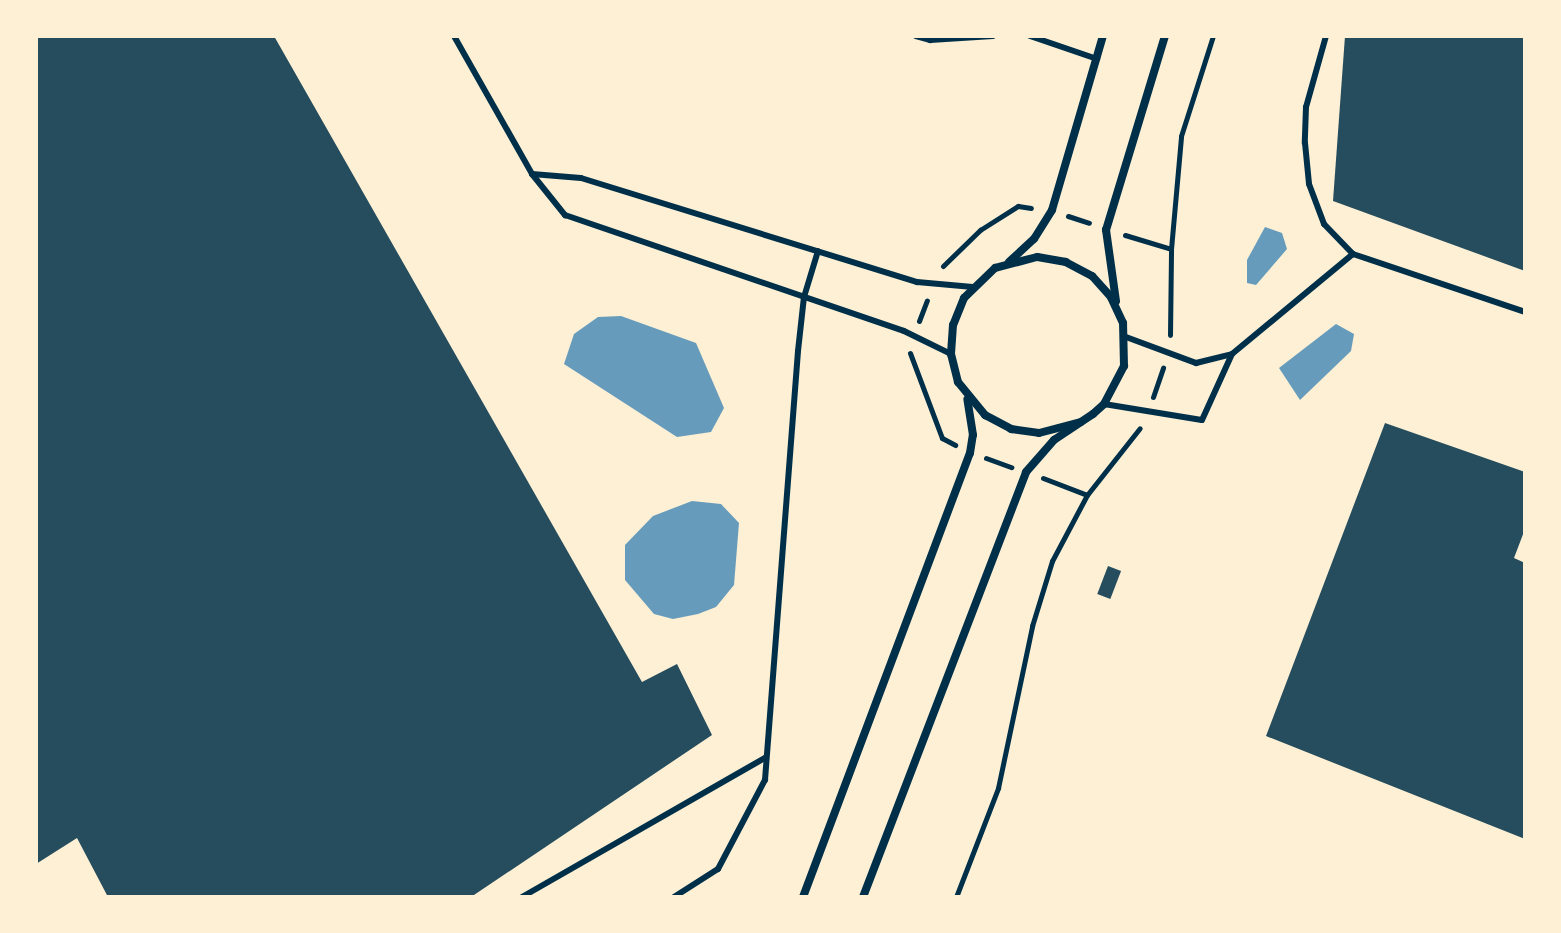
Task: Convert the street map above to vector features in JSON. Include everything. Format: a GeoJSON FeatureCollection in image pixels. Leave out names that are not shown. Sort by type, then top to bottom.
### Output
{"type":"FeatureCollection","features":[{"type":"Feature","properties":{"kind":"street"},"geometry":{"type":"LineString","coordinates":[[803,897],[970,453],[973,435],[966,394],[951,354],[953,325],[973,287],[1009,262],[1034,239],[1052,210],[1103,36]]}},
{"type":"Feature","properties":{"kind":"street"},"geometry":{"type":"LineString","coordinates":[[863,897],[1026,472],[1054,440],[1104,404],[1124,366],[1126,337],[1118,310],[1106,230],[1165,36]]}},
{"type":"Feature","properties":{"kind":"street"},"geometry":{"type":"LineString","coordinates":[[1009,262],[1052,258],[1079,268],[1102,285],[1118,310]]}},
{"type":"Feature","properties":{"kind":"street"},"geometry":{"type":"LineString","coordinates":[[966,394],[985,415],[1025,432],[1054,432],[1081,422]]}},
{"type":"Feature","properties":{"kind":"lane"},"geometry":{"type":"LineString","coordinates":[[454,36],[532,174],[565,215],[914,336],[951,354]]}},
{"type":"Feature","properties":{"kind":"lane"},"geometry":{"type":"LineString","coordinates":[[916,36],[930,40],[993,36]]}},
{"type":"Feature","properties":{"kind":"lane"},"geometry":{"type":"LineString","coordinates":[[1030,36],[1097,59]]}},
{"type":"Feature","properties":{"kind":"lane"},"geometry":{"type":"LineString","coordinates":[[1326,36],[1306,107],[1309,184],[1324,224],[1353,254],[1525,312]]}},
{"type":"Feature","properties":{"kind":"lane"},"geometry":{"type":"LineString","coordinates":[[532,174],[581,178],[932,285],[973,287]]}},
{"type":"Feature","properties":{"kind":"lane"},"geometry":{"type":"LineString","coordinates":[[674,897],[718,869],[765,780],[804,297],[818,251]]}},
{"type":"Feature","properties":{"kind":"lane"},"geometry":{"type":"LineString","coordinates":[[1126,337],[1196,363],[1232,354],[1353,254]]}},
{"type":"Feature","properties":{"kind":"lane"},"geometry":{"type":"LineString","coordinates":[[1104,404],[1202,420],[1232,354]]}},
{"type":"Feature","properties":{"kind":"lane"},"geometry":{"type":"LineString","coordinates":[[522,897],[766,757]]}},
{"type":"Feature","properties":{"kind":"path"},"geometry":{"type":"LineString","coordinates":[[956,897],[998,788],[1044,584],[1087,495],[1149,410],[1168,354],[1171,249],[1181,136],[1213,36]]}},
{"type":"Feature","properties":{"kind":"path"},"geometry":{"type":"LineString","coordinates":[[1087,495],[970,453],[942,438],[910,353],[914,336],[932,285],[946,260],[1018,206],[1052,210],[1171,249]]}},
{"type":"Feature","properties":{"kind":"water"},"geometry":{"type":"Polygon","coordinates":[[[1265,227],[1282,233],[1287,249],[1256,285],[1247,283],[1247,260],[1265,227]]]}},
{"type":"Feature","properties":{"kind":"water"},"geometry":{"type":"Polygon","coordinates":[[[621,316],[696,343],[724,408],[711,432],[677,437],[564,364],[574,334],[598,317],[621,316]]]}},
{"type":"Feature","properties":{"kind":"water"},"geometry":{"type":"Polygon","coordinates":[[[1336,324],[1354,334],[1351,351],[1300,400],[1279,368],[1336,324]]]}},
{"type":"Feature","properties":{"kind":"water"},"geometry":{"type":"Polygon","coordinates":[[[692,501],[721,504],[739,523],[734,585],[716,607],[673,619],[654,614],[625,580],[625,545],[653,516],[692,501]]]}},
{"type":"Feature","properties":{"kind":"building"},"geometry":{"type":"Polygon","coordinates":[[[36,36],[274,36],[642,682],[677,664],[712,735],[471,897],[108,897],[77,838],[36,864],[36,36]]]}},
{"type":"Feature","properties":{"kind":"building"},"geometry":{"type":"Polygon","coordinates":[[[1345,36],[1525,36],[1525,271],[1333,201],[1345,36]]]}},
{"type":"Feature","properties":{"kind":"building"},"geometry":{"type":"Polygon","coordinates":[[[1385,423],[1525,472],[1525,529],[1514,558],[1525,563],[1525,839],[1266,736],[1385,423]]]}},
{"type":"Feature","properties":{"kind":"building"},"geometry":{"type":"Polygon","coordinates":[[[1108,566],[1121,571],[1110,599],[1097,594],[1108,566]]]}}]}
